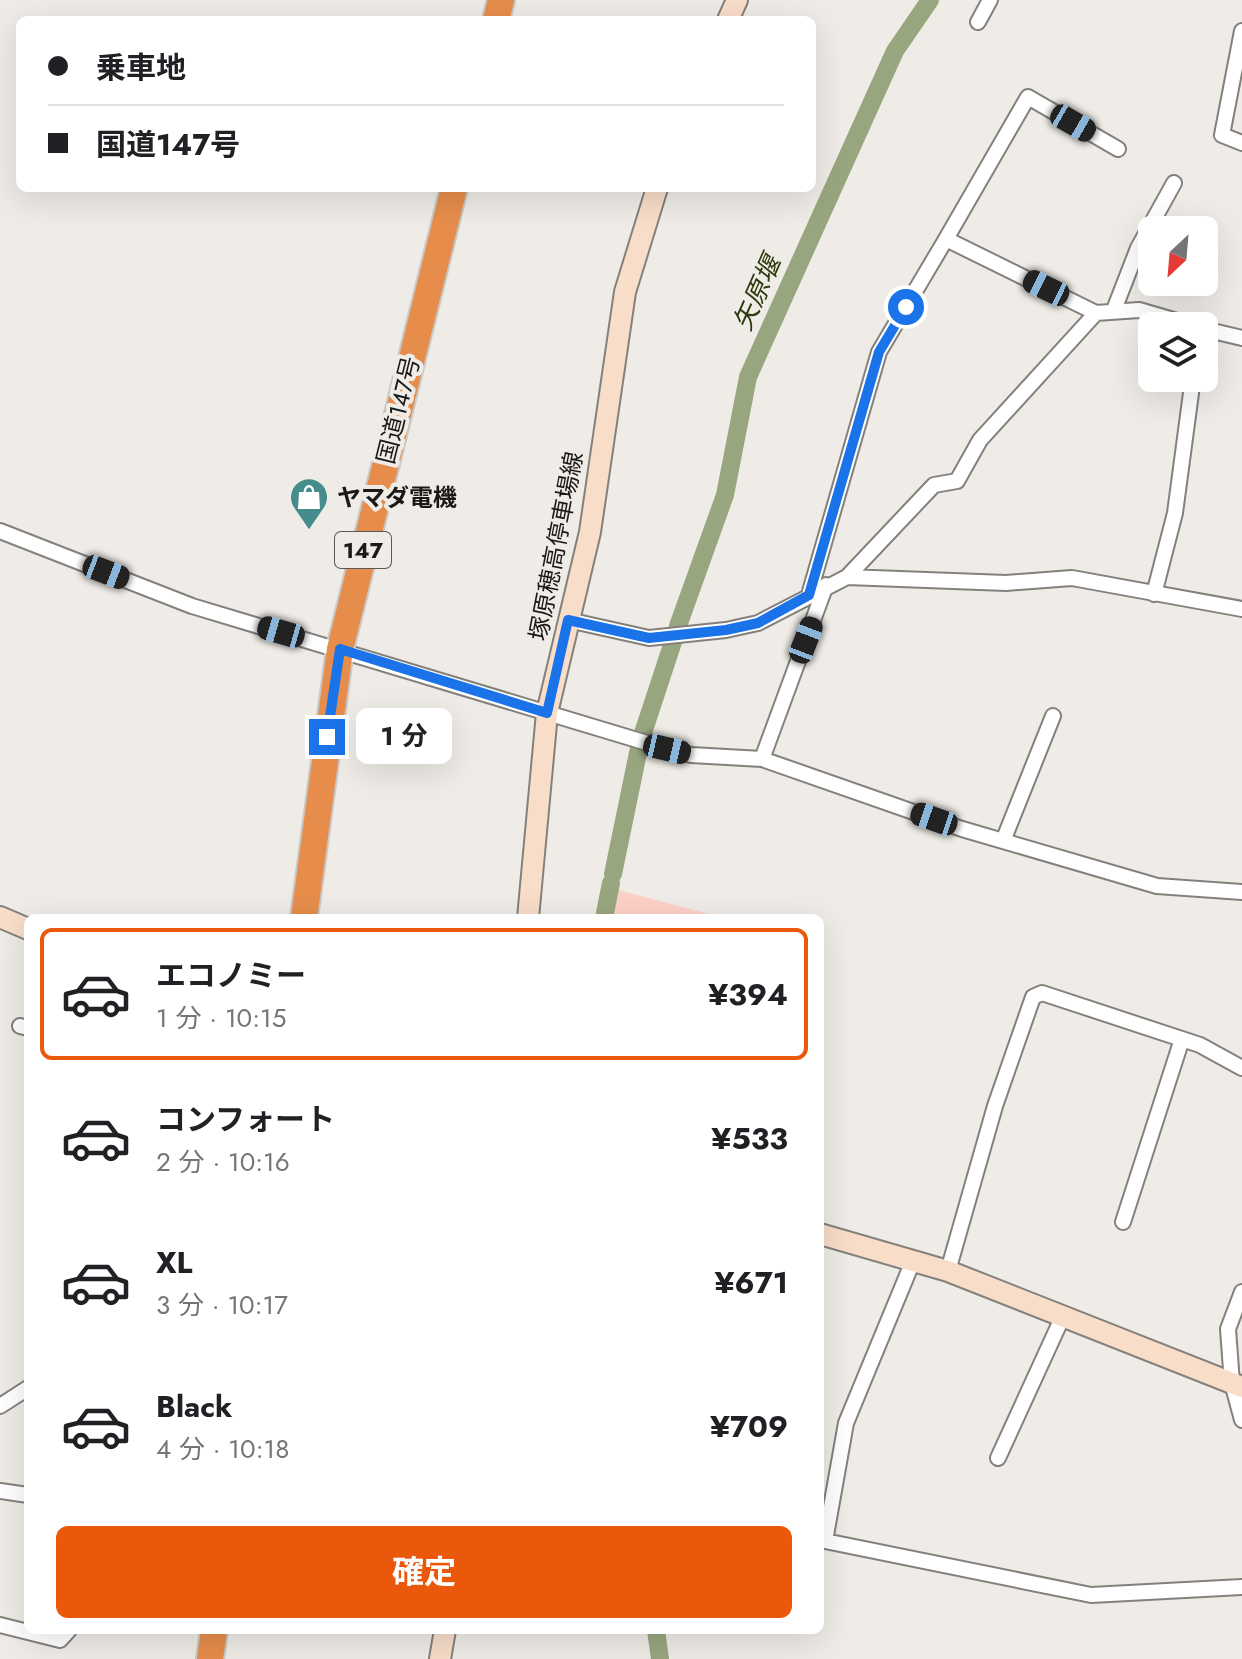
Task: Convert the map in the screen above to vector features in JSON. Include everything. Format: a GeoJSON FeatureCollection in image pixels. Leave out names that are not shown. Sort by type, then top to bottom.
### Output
{"type":"FeatureCollection","features":[{"type":"Feature","properties":{"kind":"highway","name":"国道147号"},"geometry":{"type":"LineString","coordinates":[[305,914],[340,649],[453,192]]}},
{"type":"Feature","properties":{"kind":"highway"},"geometry":{"type":"LineString","coordinates":[[210,1659],[213,1634]]}},
{"type":"Feature","properties":{"kind":"main road","name":"塚原穂高停車場線"},"geometry":{"type":"LineString","coordinates":[[528,914],[547,713],[590,532],[625,292],[656,192]]}},
{"type":"Feature","properties":{"kind":"main road"},"geometry":{"type":"LineString","coordinates":[[0,917],[24,927]]}},
{"type":"Feature","properties":{"kind":"main road"},"geometry":{"type":"LineString","coordinates":[[824,1235],[948,1271],[1237,1385]]}},
{"type":"Feature","properties":{"kind":"main road"},"geometry":{"type":"LineString","coordinates":[[440,1659],[444,1634]]}},
{"type":"Feature","properties":{"kind":"street"},"geometry":{"type":"LineString","coordinates":[[978,22],[990,0]]}},
{"type":"Feature","properties":{"kind":"street"},"geometry":{"type":"LineString","coordinates":[[1242,31],[1222,135],[1242,143]]}},
{"type":"Feature","properties":{"kind":"street"},"geometry":{"type":"LineString","coordinates":[[809,595],[879,352],[1028,97],[1118,149]]}},
{"type":"Feature","properties":{"kind":"street"},"geometry":{"type":"LineString","coordinates":[[1114,310],[1138,248],[1174,183]]}},
{"type":"Feature","properties":{"kind":"street"},"geometry":{"type":"LineString","coordinates":[[946,239],[1096,313],[1114,310],[1146,312]]}},
{"type":"Feature","properties":{"kind":"street"},"geometry":{"type":"LineString","coordinates":[[847,577],[934,485],[957,481],[980,440],[1096,313]]}},
{"type":"Feature","properties":{"kind":"street"},"geometry":{"type":"LineString","coordinates":[[1218,331],[1240,333]]}},
{"type":"Feature","properties":{"kind":"street"},"geometry":{"type":"LineString","coordinates":[[1154,594],[1175,513],[1191,392]]}},
{"type":"Feature","properties":{"kind":"street"},"geometry":{"type":"LineString","coordinates":[[0,531],[192,606],[691,755],[762,759],[1003,841],[1157,886],[1242,892]]}},
{"type":"Feature","properties":{"kind":"street"},"geometry":{"type":"LineString","coordinates":[[568,620],[649,638],[726,630],[758,623],[826,585],[847,577],[1006,583],[1072,578],[1242,609]]}},
{"type":"Feature","properties":{"kind":"street"},"geometry":{"type":"LineString","coordinates":[[762,759],[826,585]]}},
{"type":"Feature","properties":{"kind":"street"},"geometry":{"type":"LineString","coordinates":[[1003,841],[1053,716]]}},
{"type":"Feature","properties":{"kind":"street"},"geometry":{"type":"LineString","coordinates":[[948,1271],[995,1106],[1033,997],[1042,993],[1182,1039],[1242,1068]]}},
{"type":"Feature","properties":{"kind":"street"},"geometry":{"type":"LineString","coordinates":[[1123,1222],[1182,1039]]}},
{"type":"Feature","properties":{"kind":"street"},"geometry":{"type":"LineString","coordinates":[[913,1261],[846,1423],[825,1541],[1091,1595],[1242,1587]]}},
{"type":"Feature","properties":{"kind":"street"},"geometry":{"type":"LineString","coordinates":[[1242,1292],[1228,1329],[1242,1420]]}},
{"type":"Feature","properties":{"kind":"street"},"geometry":{"type":"LineString","coordinates":[[998,1458],[1063,1316]]}},
{"type":"Feature","properties":{"kind":"street"},"geometry":{"type":"LineString","coordinates":[[0,1406],[24,1391]]}},
{"type":"Feature","properties":{"kind":"street"},"geometry":{"type":"LineString","coordinates":[[0,1491],[24,1494]]}},
{"type":"Feature","properties":{"kind":"street"},"geometry":{"type":"LineString","coordinates":[[0,1625],[24,1631]]}},
{"type":"Feature","properties":{"kind":"street"},"geometry":{"type":"LineString","coordinates":[[36,1634],[60,1640],[65,1634]]}},
{"type":"Feature","properties":{"kind":"shaded area"},"geometry":{"type":"Polygon","coordinates":[[[615,889],[709,914],[611,914],[615,889]]]}},
{"type":"Feature","properties":{"kind":"waterway","name":"矢原堰"},"geometry":{"type":"LineString","coordinates":[[678,626],[725,495],[748,377],[895,51],[930,0]]}},
{"type":"Feature","properties":{"kind":"waterway","name":"矢原堰"},"geometry":{"type":"LineString","coordinates":[[643,733],[673,642]]}},
{"type":"Feature","properties":{"kind":"waterway","name":"矢原堰"},"geometry":{"type":"LineString","coordinates":[[613,874],[639,748]]}},
{"type":"Feature","properties":{"kind":"waterway","name":"矢原堰"},"geometry":{"type":"LineString","coordinates":[[605,914],[611,883]]}},
{"type":"Feature","properties":{"kind":"waterway","name":"矢原堰"},"geometry":{"type":"LineString","coordinates":[[657,1634],[660,1659]]}},
{"type":"Feature","properties":{"kind":"place","name":"ヤマダ電機"},"geometry":{"type":"Point","coordinates":[309,531]}},
{"type":"Feature","properties":{"kind":"route"},"geometry":{"type":"LineString","coordinates":[[327,737],[340,649],[547,713],[568,620],[649,638],[726,630],[758,623],[809,595],[879,352],[906,307]]}}]}
